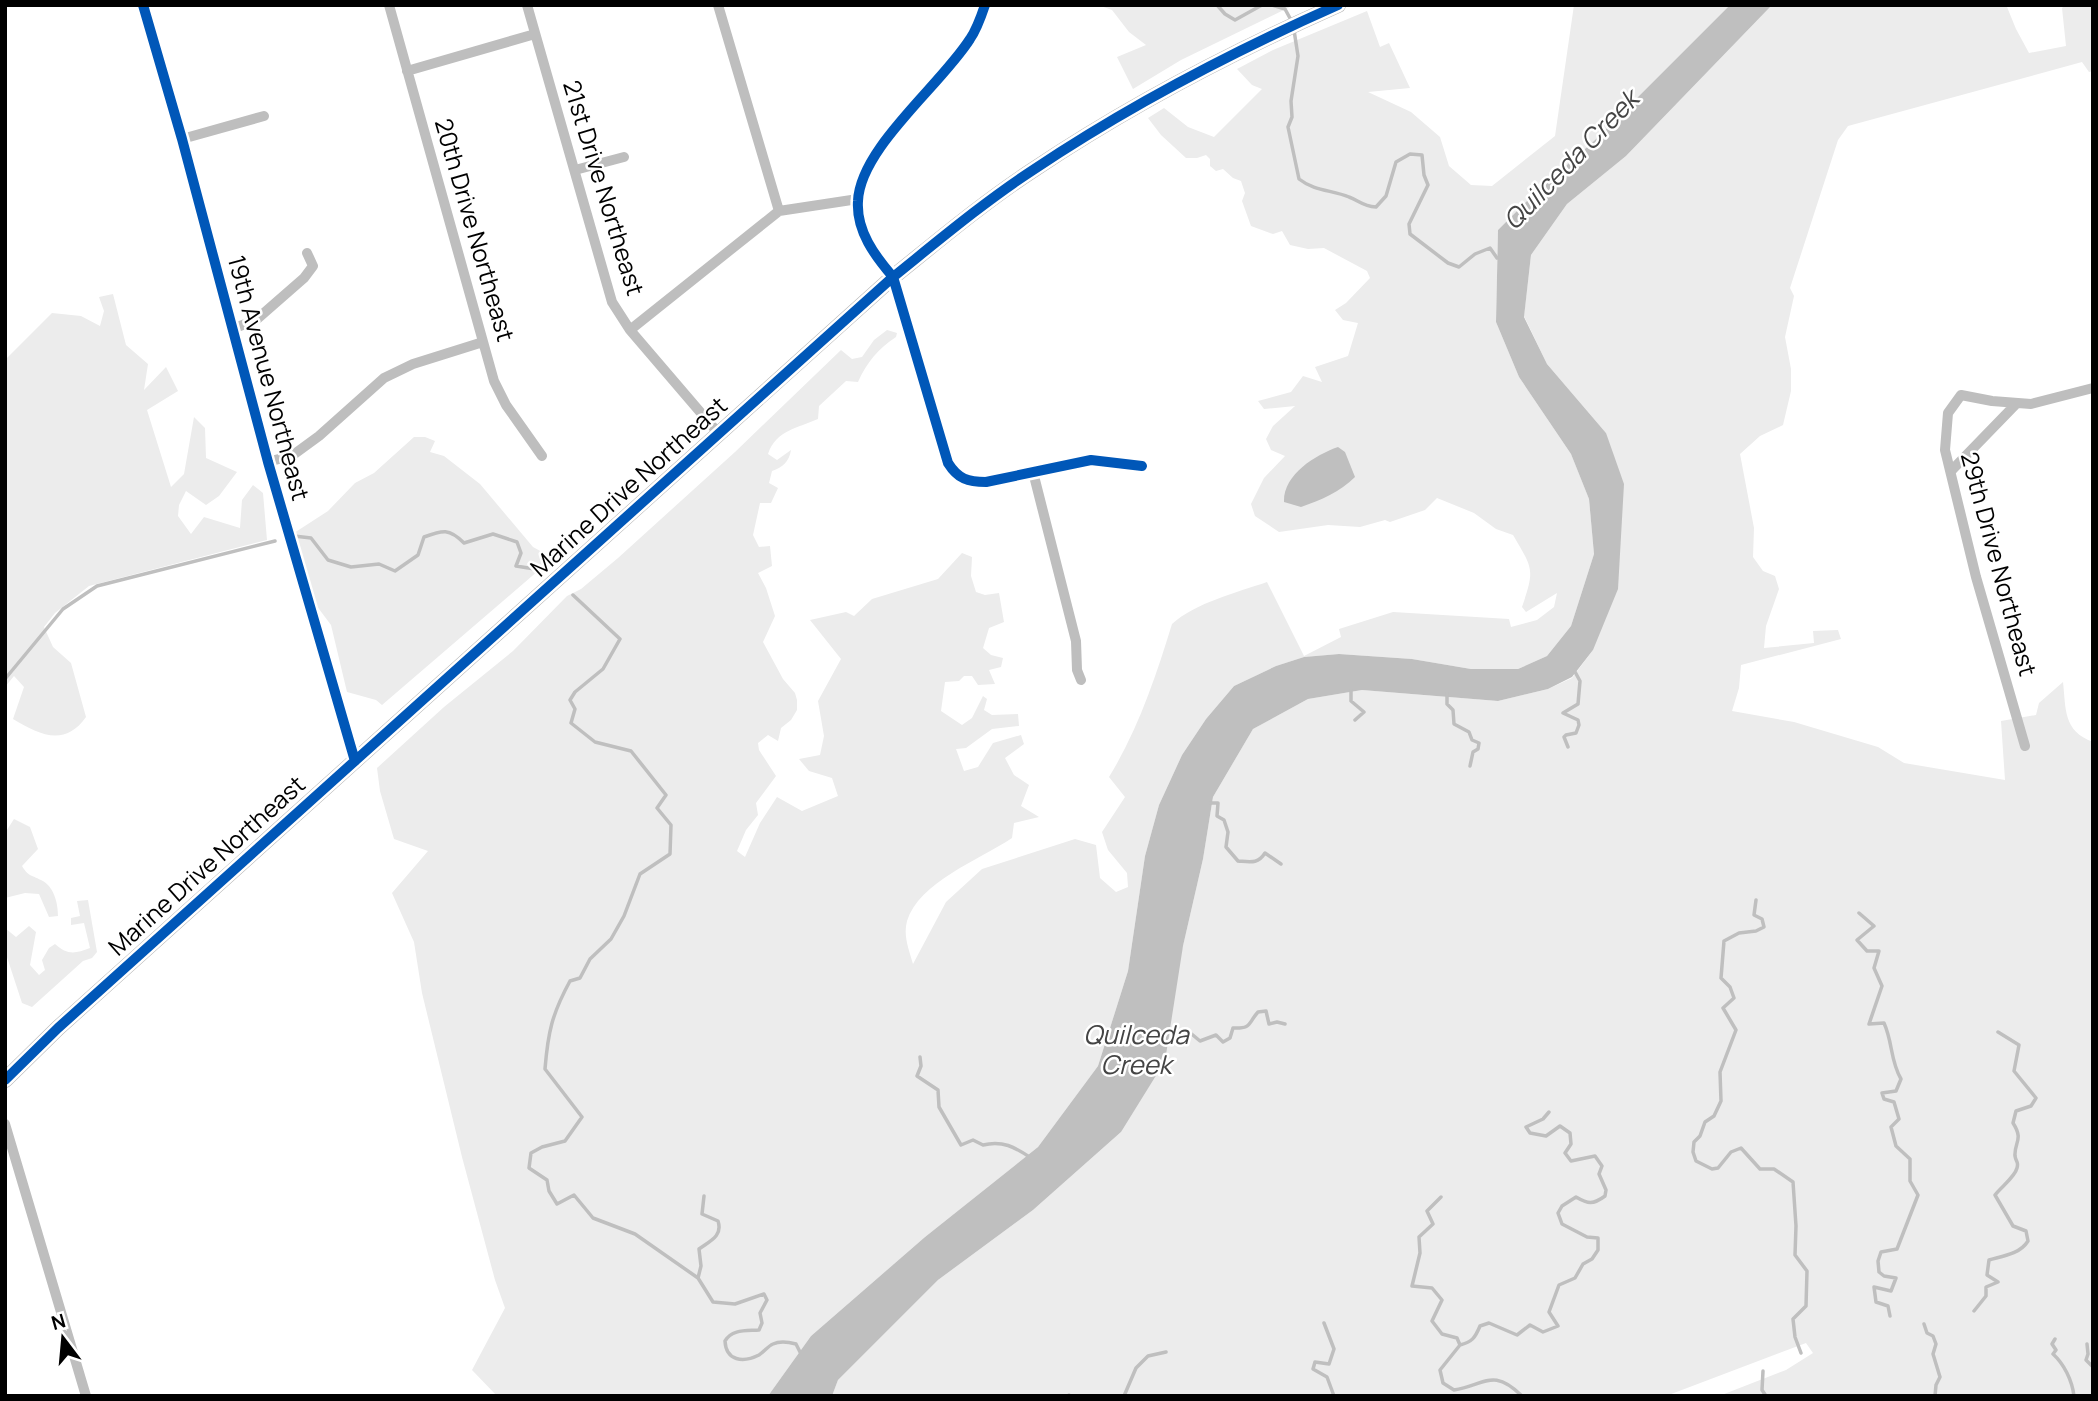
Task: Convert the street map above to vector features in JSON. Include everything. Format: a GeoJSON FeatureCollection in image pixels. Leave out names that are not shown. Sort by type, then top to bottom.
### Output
{"type":"FeatureCollection","features":[{"type":"Feature","properties":{"kind":"main road","name":"Marine Drive Northeast"},"geometry":{"type":"LineString","coordinates":[[5,1080],[58,1028],[893,277],[1030,172],[1143,102],[1224,58],[1338,5]]}},
{"type":"Feature","properties":{"kind":"street","name":"19th Avenue Northeast"},"geometry":{"type":"LineString","coordinates":[[144,5],[268,462],[355,761]]}},
{"type":"Feature","properties":{"kind":"street","name":"20th Drive Northeast"},"geometry":{"type":"LineString","coordinates":[[389,5],[494,381],[506,405],[542,456]]}},
{"type":"Feature","properties":{"kind":"street","name":"21st Drive Northeast"},"geometry":{"type":"LineString","coordinates":[[527,5],[612,302],[630,330],[719,434]]}},
{"type":"Feature","properties":{"kind":"street"},"geometry":{"type":"LineString","coordinates":[[718,5],[779,211]]}},
{"type":"Feature","properties":{"kind":"street"},"geometry":{"type":"LineString","coordinates":[[985,5],[979,24],[969,41],[867,164],[858,199],[863,229],[874,255],[893,277],[948,463],[953,471],[963,479],[986,482],[1091,460],[1142,466]]}},
{"type":"Feature","properties":{"kind":"street"},"geometry":{"type":"LineString","coordinates":[[407,71],[535,34]]}},
{"type":"Feature","properties":{"kind":"street"},"geometry":{"type":"LineString","coordinates":[[182,139],[264,116]]}},
{"type":"Feature","properties":{"kind":"street"},"geometry":{"type":"LineString","coordinates":[[575,170],[624,157]]}},
{"type":"Feature","properties":{"kind":"street"},"geometry":{"type":"LineString","coordinates":[[630,330],[779,211],[858,199]]}},
{"type":"Feature","properties":{"kind":"street"},"geometry":{"type":"LineString","coordinates":[[232,329],[256,320],[304,278],[313,266],[307,253]]}},
{"type":"Feature","properties":{"kind":"street"},"geometry":{"type":"LineString","coordinates":[[268,462],[293,455],[302,449],[384,378],[413,364],[483,342]]}},
{"type":"Feature","properties":{"kind":"street"},"geometry":{"type":"LineString","coordinates":[[1951,471],[2017,403],[2031,404],[2093,388]]}},
{"type":"Feature","properties":{"kind":"street","name":"29th Drive Northeast"},"geometry":{"type":"LineString","coordinates":[[2017,403],[1961,395],[1948,413],[1945,450],[1976,577],[2025,746]]}},
{"type":"Feature","properties":{"kind":"street"},"geometry":{"type":"LineString","coordinates":[[1033,472],[1076,641],[1077,670],[1082,680]]}},
{"type":"Feature","properties":{"kind":"street"},"geometry":{"type":"LineString","coordinates":[[5,1124],[86,1396]]}},
{"type":"Feature","properties":{"kind":"shaded area"},"geometry":{"type":"Polygon","coordinates":[[[1098,5],[1294,5],[1181,60],[1133,89],[1117,57],[1146,45],[1129,32],[1112,10],[1098,5]]]}},
{"type":"Feature","properties":{"kind":"shaded area"},"geometry":{"type":"Polygon","coordinates":[[[1574,5],[1730,5],[1595,140],[1498,230],[1496,322],[1519,377],[1571,454],[1589,499],[1594,554],[1571,626],[1547,656],[1518,669],[1471,669],[1412,659],[1339,654],[1304,657],[1276,666],[1234,686],[1206,719],[1182,755],[1159,805],[1145,856],[1128,971],[1098,1066],[1038,1147],[925,1237],[811,1336],[768,1396],[497,1396],[472,1370],[505,1308],[462,1157],[422,993],[414,942],[392,893],[428,851],[394,839],[380,791],[377,768],[444,707],[513,651],[567,596],[581,589],[618,558],[735,452],[841,350],[852,359],[862,357],[874,340],[887,330],[897,333],[896,337],[874,356],[858,382],[846,381],[819,406],[818,419],[782,435],[768,454],[777,460],[791,450],[785,463],[772,471],[769,483],[778,488],[771,503],[760,503],[753,535],[759,547],[770,546],[772,566],[758,573],[775,616],[763,642],[783,679],[795,693],[797,710],[791,720],[781,728],[778,741],[768,735],[758,743],[759,750],[776,776],[756,803],[758,815],[746,830],[737,851],[745,857],[760,823],[777,797],[802,811],[838,796],[832,778],[809,771],[799,759],[820,755],[824,736],[818,701],[841,659],[810,620],[846,612],[854,616],[872,599],[938,579],[962,553],[972,557],[971,576],[976,592],[985,595],[999,593],[1004,622],[989,628],[983,648],[991,655],[1003,658],[1001,667],[989,670],[995,684],[978,685],[972,676],[945,682],[941,711],[962,725],[972,718],[983,696],[987,699],[984,710],[992,715],[1018,714],[1019,726],[992,729],[966,748],[956,749],[964,771],[978,767],[993,743],[1021,735],[1024,744],[1005,758],[1014,775],[1029,785],[1021,806],[1039,817],[1014,823],[1012,838],[952,873],[924,895],[914,907],[906,927],[913,964],[946,902],[982,869],[1075,839],[1096,845],[1100,878],[1116,892],[1128,887],[1127,873],[1108,850],[1102,832],[1125,797],[1109,777],[1137,722],[1172,624],[1181,617],[1217,599],[1267,582],[1304,656],[1341,637],[1339,629],[1393,612],[1509,619],[1511,627],[1537,620],[1554,607],[1557,593],[1526,612],[1522,607],[1530,570],[1513,535],[1496,529],[1474,513],[1437,498],[1425,510],[1390,522],[1385,520],[1360,527],[1328,525],[1279,532],[1255,516],[1251,504],[1264,478],[1285,456],[1271,450],[1266,439],[1273,426],[1295,406],[1264,409],[1258,401],[1291,392],[1303,376],[1322,382],[1315,367],[1348,356],[1358,323],[1343,320],[1335,310],[1346,303],[1370,278],[1367,271],[1324,248],[1308,249],[1290,245],[1282,231],[1273,234],[1251,226],[1242,201],[1245,193],[1241,181],[1223,169],[1216,171],[1210,166],[1210,159],[1206,155],[1186,158],[1161,135],[1148,118],[1164,108],[1188,127],[1214,137],[1262,89],[1252,85],[1237,69],[1273,50],[1367,11],[1380,47],[1389,43],[1410,88],[1368,92],[1411,112],[1440,137],[1449,166],[1471,185],[1492,186],[1555,136],[1574,5]]]}},
{"type":"Feature","properties":{"kind":"shaded area"},"geometry":{"type":"Polygon","coordinates":[[[1772,5],[2009,5],[2007,7],[2016,29],[2029,53],[2066,46],[2062,8],[2065,5],[2093,5],[2093,71],[2089,72],[2082,62],[1848,126],[1838,140],[1790,288],[1794,296],[1785,337],[1791,369],[1791,391],[1783,425],[1760,436],[1740,454],[1754,528],[1753,557],[1763,571],[1775,576],[1779,589],[1766,626],[1764,648],[1814,643],[1813,631],[1838,630],[1841,639],[1741,665],[1739,688],[1732,711],[1794,722],[1878,747],[1904,763],[2005,780],[2001,721],[2036,715],[2039,703],[2063,682],[2066,710],[2071,725],[2076,732],[2093,742],[2093,1396],[1719,1396],[1786,1370],[1813,1353],[1806,1343],[1666,1396],[832,1396],[838,1380],[938,1280],[1033,1210],[1121,1132],[1183,946],[1203,859],[1213,797],[1253,729],[1308,699],[1362,690],[1498,701],[1548,689],[1572,678],[1593,650],[1606,433],[1547,364],[1524,316],[1531,255],[1567,204],[1626,156],[1772,5]]]}},
{"type":"Feature","properties":{"kind":"shaded area"},"geometry":{"type":"Polygon","coordinates":[[[113,294],[126,345],[148,364],[144,390],[166,367],[178,391],[147,410],[171,487],[184,474],[194,417],[205,428],[206,458],[237,472],[219,496],[206,505],[186,491],[179,505],[178,516],[191,534],[204,517],[240,528],[242,500],[253,485],[263,493],[267,540],[89,586],[55,613],[44,627],[53,647],[71,663],[86,717],[69,733],[51,735],[13,719],[24,687],[14,676],[5,687],[5,360],[52,313],[81,316],[100,326],[104,311],[99,297],[113,294]]]}},
{"type":"Feature","properties":{"kind":"shaded area"},"geometry":{"type":"Polygon","coordinates":[[[414,437],[435,441],[430,452],[444,456],[480,484],[533,547],[553,558],[382,705],[376,700],[347,692],[331,625],[310,597],[294,533],[328,511],[355,483],[374,473],[414,437]]]}},
{"type":"Feature","properties":{"kind":"shaded area"},"geometry":{"type":"Polygon","coordinates":[[[14,819],[30,827],[38,849],[22,866],[28,874],[49,886],[56,900],[58,916],[49,917],[39,894],[25,893],[5,898],[5,833],[14,819]]]}},
{"type":"Feature","properties":{"kind":"shaded area"},"geometry":{"type":"Polygon","coordinates":[[[88,900],[97,952],[92,958],[83,961],[32,1007],[22,1003],[5,951],[5,928],[16,937],[29,926],[36,932],[30,965],[39,975],[45,970],[42,960],[49,948],[55,944],[71,952],[90,948],[84,923],[71,925],[71,918],[80,916],[77,901],[88,900]]]}},
{"type":"Feature","properties":{"kind":"water","name":"Quilceda Creek"},"geometry":{"type":"Polygon","coordinates":[[[1730,5],[1772,5],[1626,156],[1567,204],[1531,255],[1524,317],[1547,364],[1606,433],[1624,484],[1618,589],[1593,650],[1572,677],[1548,689],[1498,701],[1362,690],[1308,699],[1253,729],[1213,797],[1203,859],[1183,946],[1165,1061],[1121,1132],[1033,1210],[938,1280],[838,1380],[832,1396],[768,1396],[811,1336],[925,1237],[1038,1147],[1098,1066],[1128,971],[1145,856],[1159,805],[1182,755],[1206,719],[1234,686],[1276,666],[1304,657],[1339,654],[1412,659],[1471,669],[1518,669],[1547,656],[1571,626],[1594,554],[1589,499],[1571,454],[1519,377],[1496,322],[1498,230],[1595,140],[1730,5]]]}},
{"type":"Feature","properties":{"kind":"water"},"geometry":{"type":"Polygon","coordinates":[[[1338,447],[1345,452],[1355,477],[1330,495],[1301,507],[1284,502],[1289,483],[1302,467],[1338,447]]]}},
{"type":"Feature","properties":{"kind":"waterway"},"geometry":{"type":"LineString","coordinates":[[1217,5],[1235,20],[1262,5]]}},
{"type":"Feature","properties":{"kind":"waterway"},"geometry":{"type":"LineString","coordinates":[[1272,5],[1285,9],[1291,20]]}},
{"type":"Feature","properties":{"kind":"waterway"},"geometry":{"type":"LineString","coordinates":[[1294,30],[1298,56],[1291,101],[1292,117],[1288,127],[1299,179],[1311,186],[1376,207],[1386,196],[1396,162],[1410,154],[1422,155],[1428,185],[1409,224],[1410,234],[1448,263],[1459,267],[1475,254],[1490,248],[1497,258]]}},
{"type":"Feature","properties":{"kind":"waterway"},"geometry":{"type":"LineString","coordinates":[[294,536],[311,538],[328,560],[351,567],[379,564],[395,571],[418,555],[424,537],[446,532],[464,543],[493,534],[517,542],[521,553],[516,566],[547,571]]}},
{"type":"Feature","properties":{"kind":"waterway"},"geometry":{"type":"LineString","coordinates":[[5,679],[63,609],[97,586],[275,541]]}},
{"type":"Feature","properties":{"kind":"waterway"},"geometry":{"type":"LineString","coordinates":[[573,595],[620,639],[603,669],[575,692],[570,700],[575,709],[571,723],[595,742],[631,751],[666,795],[657,808],[671,825],[670,854],[640,874],[624,916],[611,939],[590,959],[580,978],[570,981],[559,1003],[549,1034],[545,1069],[582,1117],[565,1141],[531,1153],[529,1168],[547,1180],[549,1191],[557,1204],[574,1195],[593,1218],[635,1234],[698,1278],[713,1302],[735,1304],[764,1294],[767,1300],[760,1313],[762,1323],[759,1330],[735,1333],[725,1341],[728,1353],[732,1356],[741,1359],[753,1358],[771,1345],[781,1342],[796,1344],[801,1354]]}},
{"type":"Feature","properties":{"kind":"waterway"},"geometry":{"type":"LineString","coordinates":[[1568,747],[1564,737],[1576,733],[1579,725],[1578,720],[1563,713],[1578,704],[1580,681],[1574,670]]}},
{"type":"Feature","properties":{"kind":"waterway"},"geometry":{"type":"LineString","coordinates":[[1351,689],[1351,701],[1364,712],[1355,720]]}},
{"type":"Feature","properties":{"kind":"waterway"},"geometry":{"type":"LineString","coordinates":[[1447,692],[1447,704],[1453,710],[1454,724],[1469,732],[1472,740],[1479,743],[1478,749],[1473,752],[1470,766]]}},
{"type":"Feature","properties":{"kind":"waterway"},"geometry":{"type":"LineString","coordinates":[[1209,803],[1218,803],[1217,816],[1224,820],[1228,832],[1226,847],[1238,861],[1257,861],[1265,853],[1281,864]]}},
{"type":"Feature","properties":{"kind":"waterway"},"geometry":{"type":"LineString","coordinates":[[1756,900],[1754,915],[1762,919],[1764,927],[1739,933],[1724,941],[1721,978],[1730,987],[1734,998],[1723,1008],[1736,1030],[1720,1072],[1721,1101],[1714,1116],[1705,1122],[1700,1136],[1694,1142],[1693,1152],[1696,1161],[1712,1169],[1718,1168],[1731,1152],[1741,1148],[1760,1169],[1774,1169],[1793,1182],[1795,1255],[1807,1271],[1806,1306],[1793,1319],[1795,1337],[1801,1353]]}},
{"type":"Feature","properties":{"kind":"waterway"},"geometry":{"type":"LineString","coordinates":[[1859,913],[1874,926],[1857,940],[1867,951],[1879,951],[1874,968],[1882,986],[1869,1024],[1884,1023],[1901,1079],[1896,1091],[1882,1093],[1884,1099],[1894,1102],[1899,1119],[1891,1127],[1896,1146],[1910,1159],[1910,1181],[1918,1195],[1897,1249],[1881,1252],[1878,1261],[1879,1272],[1884,1276],[1896,1278],[1891,1291],[1874,1287],[1876,1302],[1888,1306],[1890,1316]]}},
{"type":"Feature","properties":{"kind":"waterway"},"geometry":{"type":"LineString","coordinates":[[1168,1032],[1188,1031],[1200,1041],[1216,1035],[1223,1042],[1230,1038],[1233,1028],[1247,1026],[1258,1012],[1266,1011],[1269,1024],[1285,1024]]}},
{"type":"Feature","properties":{"kind":"waterway"},"geometry":{"type":"LineString","coordinates":[[1974,1311],[1986,1296],[1986,1287],[1998,1282],[1987,1275],[1989,1260],[2016,1252],[2028,1241],[2026,1231],[2013,1226],[1995,1195],[2017,1168],[2015,1151],[2018,1137],[2013,1123],[2016,1111],[2031,1106],[2036,1098],[2014,1071],[2019,1045],[1998,1032]]}},
{"type":"Feature","properties":{"kind":"waterway"},"geometry":{"type":"LineString","coordinates":[[920,1057],[921,1066],[917,1076],[938,1090],[939,1107],[961,1145],[973,1140],[983,1145],[1002,1144],[1031,1158]]}},
{"type":"Feature","properties":{"kind":"waterway"},"geometry":{"type":"LineString","coordinates":[[1460,1345],[1473,1339],[1480,1326],[1489,1323],[1517,1335],[1530,1325],[1543,1332],[1558,1326],[1549,1312],[1559,1285],[1575,1278],[1583,1264],[1592,1259],[1598,1250],[1598,1238],[1587,1237],[1562,1224],[1558,1213],[1562,1206],[1576,1197],[1590,1203],[1605,1196],[1606,1190],[1599,1174],[1602,1166],[1595,1156],[1571,1161],[1565,1153],[1571,1144],[1570,1133],[1560,1126],[1546,1136],[1530,1133],[1526,1127],[1543,1119],[1549,1112]]}},
{"type":"Feature","properties":{"kind":"waterway"},"geometry":{"type":"LineString","coordinates":[[698,1278],[701,1266],[699,1249],[719,1231],[718,1221],[702,1214],[704,1196]]}},
{"type":"Feature","properties":{"kind":"waterway"},"geometry":{"type":"LineString","coordinates":[[1441,1197],[1427,1211],[1433,1224],[1419,1237],[1420,1253],[1412,1286],[1432,1288],[1442,1300],[1432,1321],[1442,1334],[1457,1338],[1460,1345],[1440,1370],[1443,1383],[1454,1390],[1496,1380],[1504,1382],[1522,1396]]}},
{"type":"Feature","properties":{"kind":"waterway"},"geometry":{"type":"LineString","coordinates":[[1324,1323],[1334,1349],[1329,1364],[1315,1362],[1313,1369],[1327,1377],[1334,1396]]}},
{"type":"Feature","properties":{"kind":"waterway"},"geometry":{"type":"LineString","coordinates":[[1924,1324],[1936,1344],[1933,1354],[1940,1377],[1935,1396]]}},
{"type":"Feature","properties":{"kind":"waterway"},"geometry":{"type":"LineString","coordinates":[[2055,1339],[2052,1344],[2056,1350],[2053,1354],[2067,1373],[2074,1396]]}},
{"type":"Feature","properties":{"kind":"waterway"},"geometry":{"type":"LineString","coordinates":[[2087,1344],[2086,1360],[2093,1367]]}},
{"type":"Feature","properties":{"kind":"waterway"},"geometry":{"type":"LineString","coordinates":[[1124,1396],[1136,1368],[1148,1356],[1166,1352]]}},
{"type":"Feature","properties":{"kind":"waterway"},"geometry":{"type":"LineString","coordinates":[[1763,1371],[1762,1390],[1766,1396]]}},
{"type":"Feature","properties":{"kind":"cycle path"},"geometry":{"type":"LineString","coordinates":[[143,5],[182,139],[268,462],[355,761]]}},
{"type":"Feature","properties":{"kind":"cycle path"},"geometry":{"type":"LineString","coordinates":[[985,5],[975,31],[957,57],[904,117],[872,160],[862,181],[858,201],[863,233],[873,252],[893,277],[948,463],[956,473],[969,480],[986,482],[1091,460],[1142,466]]}},
{"type":"Feature","properties":{"kind":"cycle path"},"geometry":{"type":"LineString","coordinates":[[5,1080],[58,1028],[927,249],[1015,182],[1107,123],[1259,41],[1338,5]]}}]}
